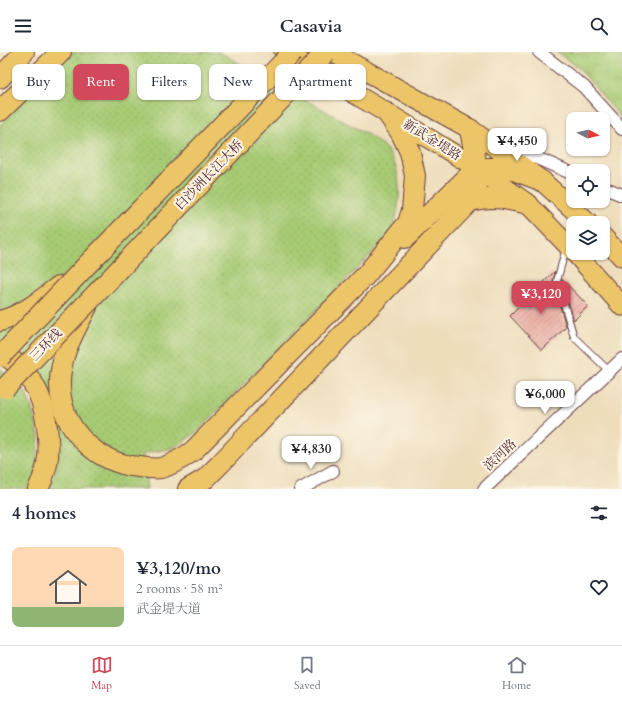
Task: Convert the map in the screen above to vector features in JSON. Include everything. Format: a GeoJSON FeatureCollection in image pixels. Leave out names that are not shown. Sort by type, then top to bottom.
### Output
{"type":"FeatureCollection","features":[{"type":"Feature","properties":{"kind":"highway"},"geometry":{"type":"LineString","coordinates":[[0,78],[23,52]]}},
{"type":"Feature","properties":{"kind":"highway"},"geometry":{"type":"LineString","coordinates":[[0,111],[60,52]]}},
{"type":"Feature","properties":{"kind":"highway","name":"白沙洲长江大桥"},"geometry":{"type":"LineString","coordinates":[[84,267],[293,52]]}},
{"type":"Feature","properties":{"kind":"highway","name":"白沙洲长江大桥"},"geometry":{"type":"LineString","coordinates":[[92,298],[326,52]]}},
{"type":"Feature","properties":{"kind":"highway"},"geometry":{"type":"LineString","coordinates":[[366,275],[408,223],[412,210],[415,176],[410,152],[401,133],[387,112]]}},
{"type":"Feature","properties":{"kind":"highway"},"geometry":{"type":"LineString","coordinates":[[188,489],[205,478],[220,464],[470,202],[477,185],[477,168],[470,129]]}},
{"type":"Feature","properties":{"kind":"highway"},"geometry":{"type":"LineString","coordinates":[[92,298],[65,350],[60,366],[61,403],[70,424],[88,447],[106,458],[128,466],[160,468],[178,461],[193,451],[366,275],[477,168],[508,168],[542,180]]}},
{"type":"Feature","properties":{"kind":"highway"},"geometry":{"type":"LineString","coordinates":[[470,202],[482,198],[500,197],[528,204]]}},
{"type":"Feature","properties":{"kind":"highway"},"geometry":{"type":"LineString","coordinates":[[0,321],[14,318],[37,303],[84,267]]}},
{"type":"Feature","properties":{"kind":"highway","name":"三环线"},"geometry":{"type":"LineString","coordinates":[[0,357],[84,267]]}},
{"type":"Feature","properties":{"kind":"highway","name":"三环线"},"geometry":{"type":"LineString","coordinates":[[2,390],[92,298]]}},
{"type":"Feature","properties":{"kind":"highway"},"geometry":{"type":"LineString","coordinates":[[0,353],[11,359],[22,369],[35,387],[44,412],[48,436],[48,457],[43,479],[38,489]]}},
{"type":"Feature","properties":{"kind":"main road","name":"新武金堤路"},"geometry":{"type":"LineString","coordinates":[[284,52],[387,112],[477,168],[528,204],[566,244]]}},
{"type":"Feature","properties":{"kind":"main road"},"geometry":{"type":"LineString","coordinates":[[332,52],[470,129],[542,180],[581,216]]}},
{"type":"Feature","properties":{"kind":"main road"},"geometry":{"type":"LineString","coordinates":[[610,244],[622,257]]}},
{"type":"Feature","properties":{"kind":"main road","name":"新武金堤路"},"geometry":{"type":"LineString","coordinates":[[581,260],[622,306]]}},
{"type":"Feature","properties":{"kind":"street"},"geometry":{"type":"LineString","coordinates":[[539,52],[584,87],[622,129]]}},
{"type":"Feature","properties":{"kind":"street"},"geometry":{"type":"LineString","coordinates":[[470,129],[566,171]]}},
{"type":"Feature","properties":{"kind":"street"},"geometry":{"type":"LineString","coordinates":[[610,190],[622,195]]}},
{"type":"Feature","properties":{"kind":"street","name":"滨河路"},"geometry":{"type":"LineString","coordinates":[[484,489],[622,359]]}},
{"type":"Feature","properties":{"kind":"street"},"geometry":{"type":"LineString","coordinates":[[301,489],[333,471]]}},
{"type":"Feature","properties":{"kind":"lane"},"geometry":{"type":"LineString","coordinates":[[567,260],[557,281],[574,337],[609,371]]}},
{"type":"Feature","properties":{"kind":"green space"},"geometry":{"type":"Polygon","coordinates":[[[70,52],[219,52],[241,64],[209,64],[209,100],[267,100],[267,79],[275,83],[275,100],[306,100],[367,134],[387,150],[396,168],[399,200],[395,221],[385,239],[196,433],[173,448],[143,454],[147,489],[50,489],[57,466],[59,441],[54,413],[26,359],[0,341],[0,125],[24,100],[65,100],[65,64],[58,64],[70,52]]]}},
{"type":"Feature","properties":{"kind":"green space"},"geometry":{"type":"Polygon","coordinates":[[[556,52],[622,52],[622,119],[579,68],[556,52]]]}},
{"type":"Feature","properties":{"kind":"green space"},"geometry":{"type":"Polygon","coordinates":[[[0,368],[25,391],[31,406],[39,436],[35,479],[29,489],[0,489],[0,368]]]}},
{"type":"Feature","properties":{"kind":"building"},"geometry":{"type":"Polygon","coordinates":[[[555,271],[553,282],[566,327],[542,350],[510,316],[555,271]]]}},
{"type":"Feature","properties":{"kind":"building"},"geometry":{"type":"Polygon","coordinates":[[[562,279],[588,306],[574,320],[562,281],[562,279]]]}}]}
